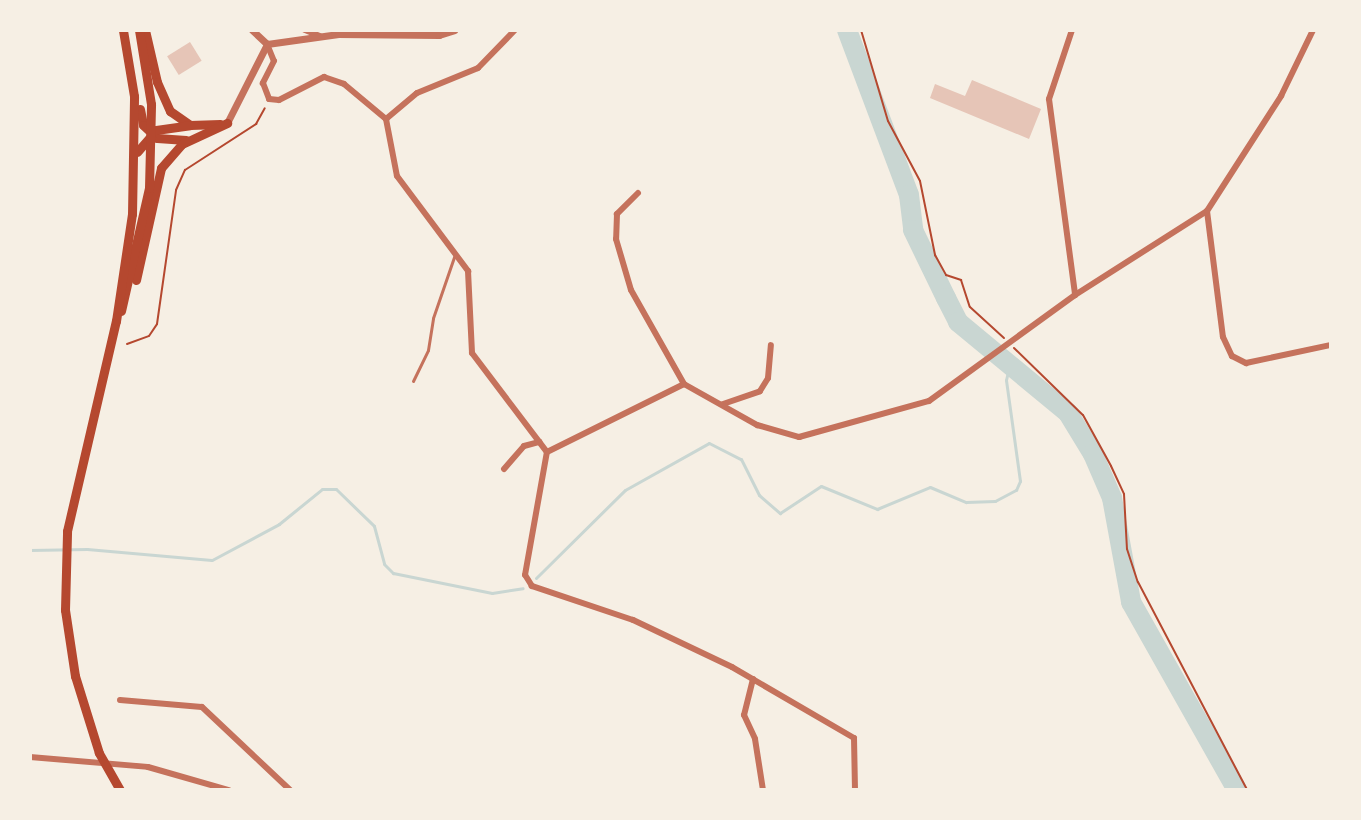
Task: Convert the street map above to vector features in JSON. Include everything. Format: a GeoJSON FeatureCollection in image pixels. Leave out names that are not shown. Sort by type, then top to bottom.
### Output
{"type":"FeatureCollection","features":[{"type":"Feature","properties":{"kind":"main road"},"geometry":{"type":"LineString","coordinates":[[128,297],[149,188],[151,134],[139,30]]}},
{"type":"Feature","properties":{"kind":"main road"},"geometry":{"type":"LineString","coordinates":[[145,30],[164,102],[190,125]]}},
{"type":"Feature","properties":{"kind":"main road"},"geometry":{"type":"LineString","coordinates":[[123,32],[135,62],[141,119],[151,134],[166,141],[190,140]]}},
{"type":"Feature","properties":{"kind":"main road"},"geometry":{"type":"LineString","coordinates":[[120,790],[99,753],[75,676],[65,610],[67,531],[116,321],[135,155],[134,96],[123,32]]}},
{"type":"Feature","properties":{"kind":"main road"},"geometry":{"type":"LineString","coordinates":[[135,155],[151,134],[190,125],[227,123]]}},
{"type":"Feature","properties":{"kind":"main road"},"geometry":{"type":"LineString","coordinates":[[116,321],[146,251],[161,168],[190,140],[227,123]]}},
{"type":"Feature","properties":{"kind":"street"},"geometry":{"type":"LineString","coordinates":[[252,30],[267,44],[274,61],[263,83],[269,99],[279,100],[324,77],[344,84],[386,119],[397,176],[456,251],[470,281],[472,353],[547,452],[525,575],[532,586],[633,620],[753,679],[854,738],[855,790]]}},
{"type":"Feature","properties":{"kind":"street"},"geometry":{"type":"LineString","coordinates":[[305,30],[322,37]]}},
{"type":"Feature","properties":{"kind":"street"},"geometry":{"type":"LineString","coordinates":[[267,44],[322,37],[454,30]]}},
{"type":"Feature","properties":{"kind":"street"},"geometry":{"type":"LineString","coordinates":[[386,119],[417,93],[478,68],[515,30]]}},
{"type":"Feature","properties":{"kind":"street"},"geometry":{"type":"LineString","coordinates":[[1072,30],[1049,99],[1075,295]]}},
{"type":"Feature","properties":{"kind":"street"},"geometry":{"type":"LineString","coordinates":[[638,193],[617,214],[616,239],[631,290],[684,384],[757,425],[799,437],[929,401],[1075,295],[1207,211],[1281,96],[1313,30]]}},
{"type":"Feature","properties":{"kind":"street"},"geometry":{"type":"LineString","coordinates":[[227,123],[267,44]]}},
{"type":"Feature","properties":{"kind":"street"},"geometry":{"type":"LineString","coordinates":[[1207,211],[1223,337],[1232,356],[1246,363],[1331,345]]}},
{"type":"Feature","properties":{"kind":"street"},"geometry":{"type":"LineString","coordinates":[[721,405],[760,391],[768,378],[771,345]]}},
{"type":"Feature","properties":{"kind":"street"},"geometry":{"type":"LineString","coordinates":[[547,452],[684,384]]}},
{"type":"Feature","properties":{"kind":"street"},"geometry":{"type":"LineString","coordinates":[[504,469],[524,446],[539,442]]}},
{"type":"Feature","properties":{"kind":"street"},"geometry":{"type":"LineString","coordinates":[[753,679],[744,715],[755,739],[763,790]]}},
{"type":"Feature","properties":{"kind":"street"},"geometry":{"type":"LineString","coordinates":[[120,700],[202,707],[290,790]]}},
{"type":"Feature","properties":{"kind":"street"},"geometry":{"type":"LineString","coordinates":[[30,757],[148,767],[229,790]]}},
{"type":"Feature","properties":{"kind":"lane"},"geometry":{"type":"LineString","coordinates":[[413,381],[428,350],[456,251]]}},
{"type":"Feature","properties":{"kind":"path"},"geometry":{"type":"LineString","coordinates":[[861,30],[888,121],[920,181],[935,255],[946,275],[961,280],[970,307],[1083,415],[1124,494],[1127,549],[1138,582],[1247,790]]}},
{"type":"Feature","properties":{"kind":"path"},"geometry":{"type":"LineString","coordinates":[[127,344],[149,336],[157,324],[176,190],[185,170],[256,124],[269,99]]}},
{"type":"Feature","properties":{"kind":"building"},"geometry":{"type":"Polygon","coordinates":[[[190,42],[202,61],[179,75],[167,56],[190,42]]]}},
{"type":"Feature","properties":{"kind":"building"},"geometry":{"type":"Polygon","coordinates":[[[972,80],[1041,109],[1029,139],[930,98],[935,84],[965,96],[972,80]]]}},
{"type":"Feature","properties":{"kind":"waterway"},"geometry":{"type":"LineString","coordinates":[[847,30],[909,195],[913,230],[958,322],[1068,413],[1093,454],[1112,498],[1131,602],[1237,790]]}},
{"type":"Feature","properties":{"kind":"waterway"},"geometry":{"type":"LineString","coordinates":[[536,578],[625,490],[709,443],[741,459],[759,495],[780,513],[821,486],[877,509],[930,487],[966,502],[995,501],[1016,490],[1020,481],[1006,380],[1010,363]]}},
{"type":"Feature","properties":{"kind":"waterway"},"geometry":{"type":"LineString","coordinates":[[30,550],[87,549],[212,560],[279,524],[322,489],[336,489],[374,526],[384,564],[393,573],[492,593],[523,588]]}}]}
